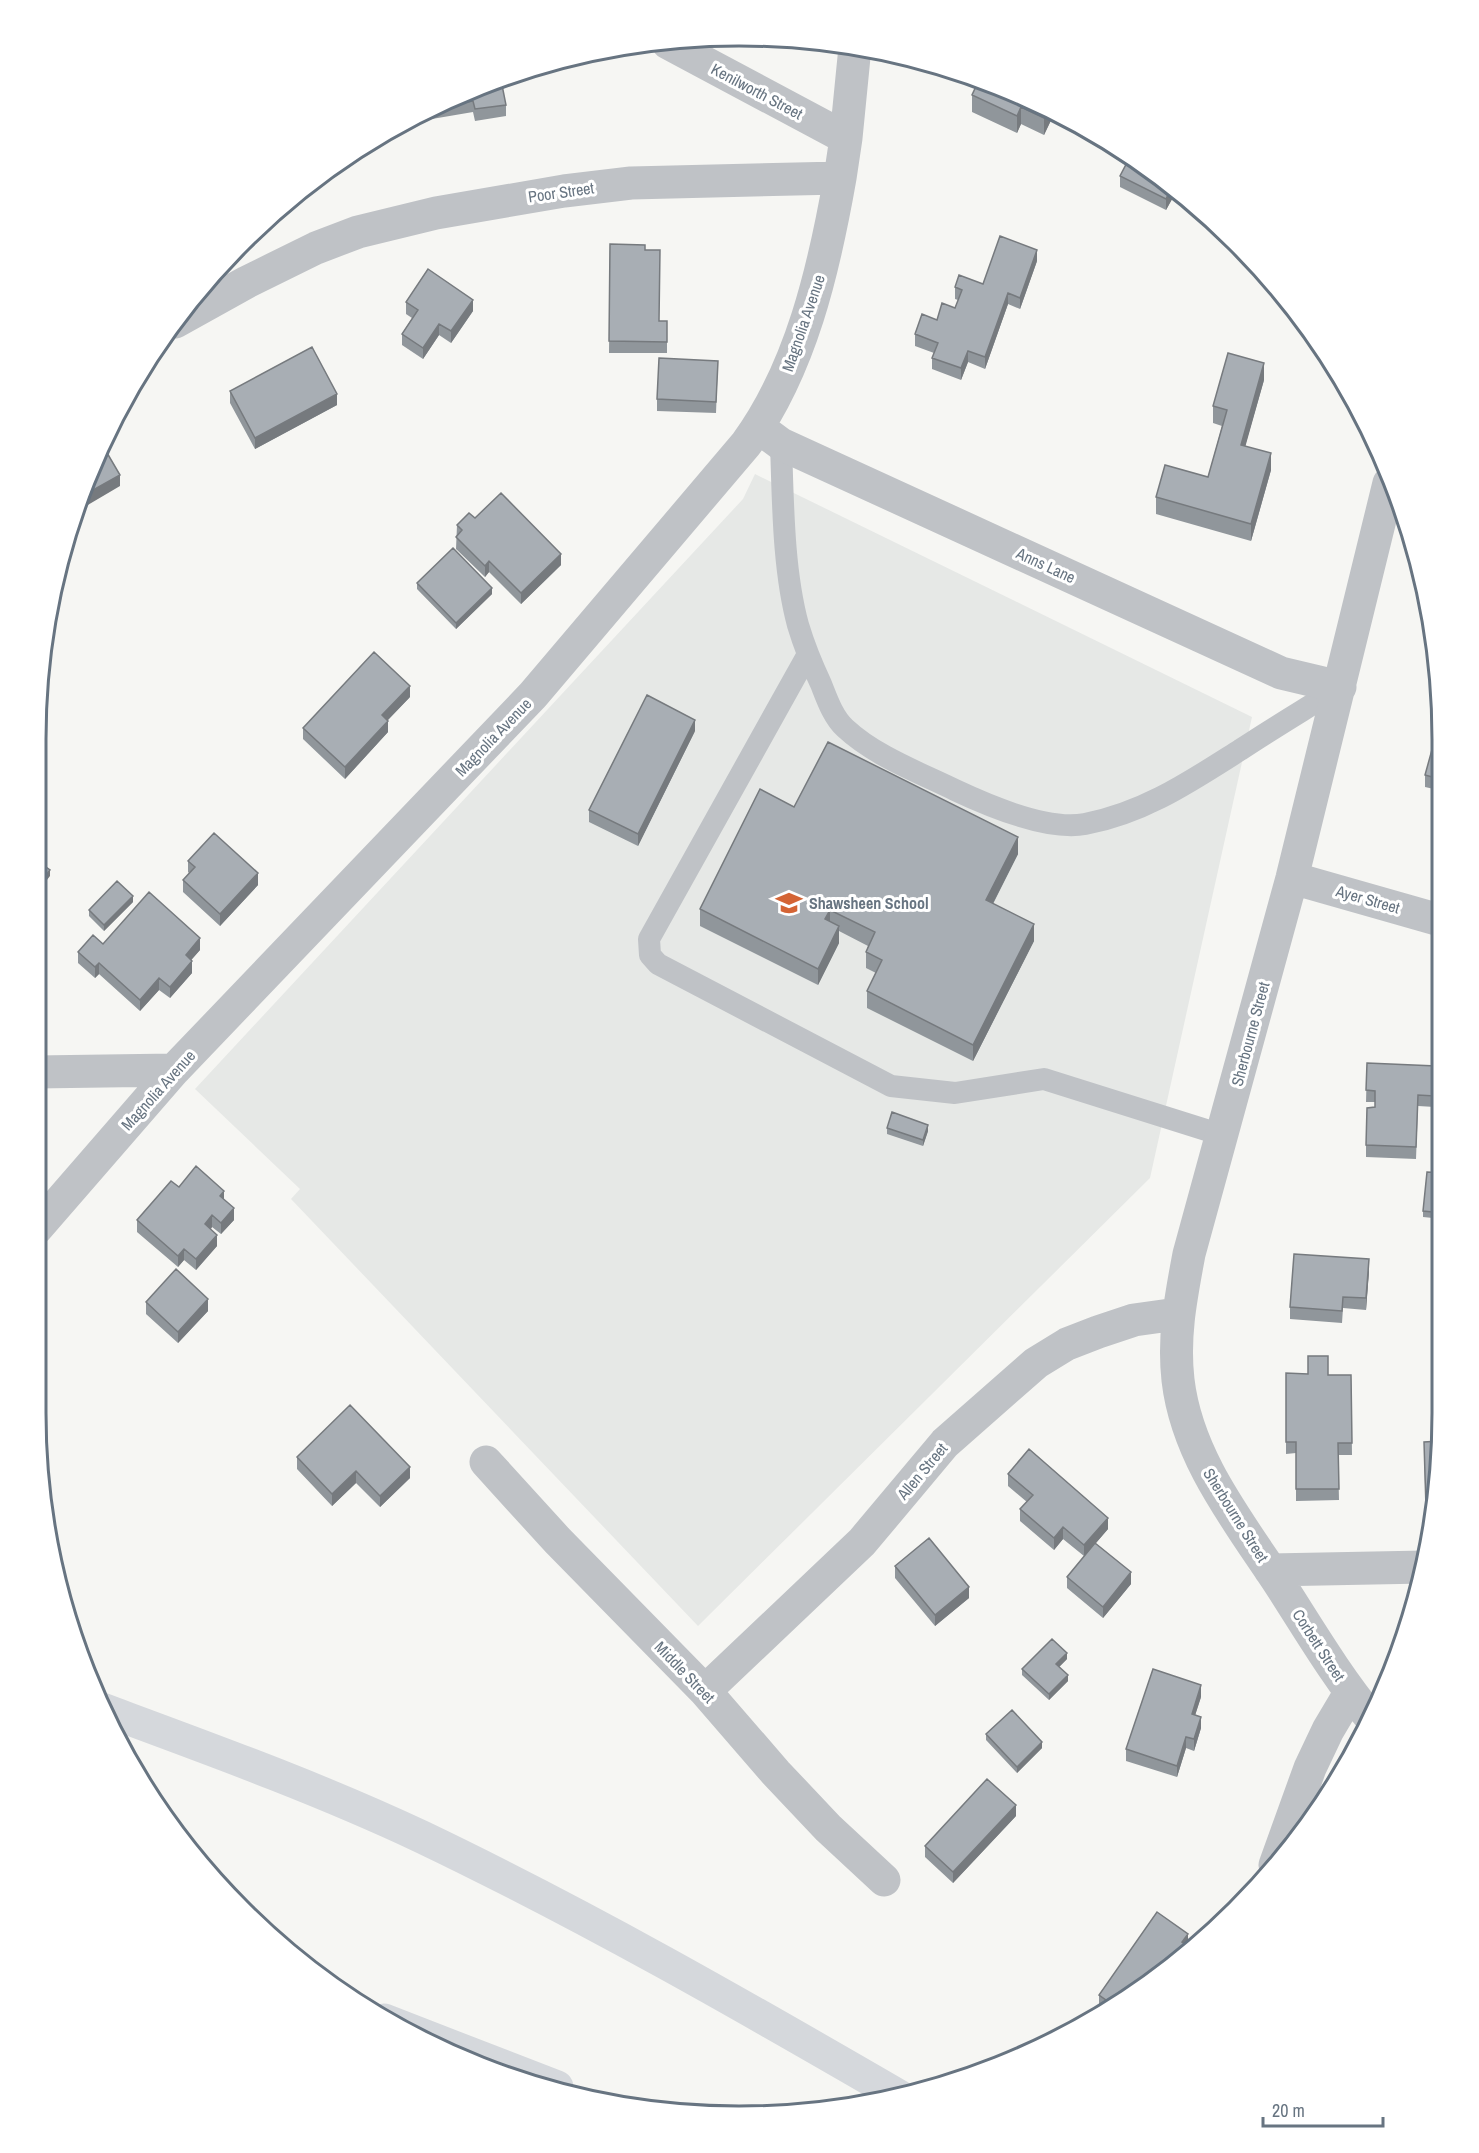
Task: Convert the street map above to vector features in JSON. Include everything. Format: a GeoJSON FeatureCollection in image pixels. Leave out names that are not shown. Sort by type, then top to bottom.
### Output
{"type":"FeatureCollection","features":[{"type":"Feature","properties":{"kind":"highway"},"geometry":{"type":"LineString","coordinates":[[115,1714],[269,1772],[420,1836],[560,1905],[646,1951],[888,2090]]}},
{"type":"Feature","properties":{"kind":"street","name":"Kenilworth Street"},"geometry":{"type":"LineString","coordinates":[[680,49],[846,138]]}},
{"type":"Feature","properties":{"kind":"street"},"geometry":{"type":"LineString","coordinates":[[840,178],[854,56]]}},
{"type":"Feature","properties":{"kind":"street","name":"Poor Street"},"geometry":{"type":"LineString","coordinates":[[196,310],[316,248],[358,232],[436,213],[564,191],[631,183],[840,178]]}},
{"type":"Feature","properties":{"kind":"street","name":"Magnolia Avenue"},"geometry":{"type":"LineString","coordinates":[[46,1217],[174,1070],[533,695],[770,436],[821,270],[840,178]]}},
{"type":"Feature","properties":{"kind":"street","name":"Anns Lane"},"geometry":{"type":"LineString","coordinates":[[770,436],[1281,673],[1340,687]]}},
{"type":"Feature","properties":{"kind":"street","name":"Sherbourne Street"},"geometry":{"type":"LineString","coordinates":[[1270,1570],[1222,1497],[1205,1467],[1190,1429],[1178,1381],[1177,1314],[1189,1254],[1292,878],[1387,492]]}},
{"type":"Feature","properties":{"kind":"street","name":"Ayer Street"},"geometry":{"type":"LineString","coordinates":[[1292,878],[1432,918]]}},
{"type":"Feature","properties":{"kind":"street"},"geometry":{"type":"LineString","coordinates":[[46,1072],[174,1070]]}},
{"type":"Feature","properties":{"kind":"street","name":"Allen Street"},"geometry":{"type":"LineString","coordinates":[[705,1691],[862,1542],[945,1443],[1036,1363],[1067,1344],[1107,1329],[1134,1320],[1177,1314]]}},
{"type":"Feature","properties":{"kind":"street","name":"Middle Street"},"geometry":{"type":"LineString","coordinates":[[486,1462],[557,1540],[705,1691],[806,1805],[884,1880]]}},
{"type":"Feature","properties":{"kind":"street"},"geometry":{"type":"LineString","coordinates":[[1270,1570],[1415,1567]]}},
{"type":"Feature","properties":{"kind":"street","name":"Corbett Street"},"geometry":{"type":"LineString","coordinates":[[1270,1570],[1350,1693],[1365,1711]]}},
{"type":"Feature","properties":{"kind":"street"},"geometry":{"type":"LineString","coordinates":[[1283,1843],[1310,1768],[1328,1730],[1350,1693]]}},
{"type":"Feature","properties":{"kind":"lane"},"geometry":{"type":"LineString","coordinates":[[770,436],[791,592],[798,624],[808,654],[837,718],[843,726],[861,740],[891,758],[975,800],[1013,814],[1052,823],[1083,825],[1117,816],[1153,803],[1188,783],[1340,687]]}},
{"type":"Feature","properties":{"kind":"lane"},"geometry":{"type":"LineString","coordinates":[[808,654],[650,939],[650,955],[658,964],[891,1086],[956,1094],[1044,1079],[1222,1135]]}},
{"type":"Feature","properties":{"kind":"shaded area","name":"Shawsheen School"},"geometry":{"type":"Polygon","coordinates":[[[755,474],[1252,717],[1150,1178],[698,1626],[291,1199],[300,1189],[195,1089],[743,499],[755,474]]]}},
{"type":"Feature","properties":{"kind":"building"},"geometry":{"type":"Polygon","coordinates":[[[503,88],[506,105],[475,109],[473,101],[468,102],[503,88]]]}},
{"type":"Feature","properties":{"kind":"building"},"geometry":{"type":"Polygon","coordinates":[[[975,88],[1005,99],[1044,117],[1021,107],[1017,116],[972,95],[975,88]]]}},
{"type":"Feature","properties":{"kind":"building"},"geometry":{"type":"Polygon","coordinates":[[[1126,164],[1168,195],[1166,199],[1120,176],[1126,164]]]}},
{"type":"Feature","properties":{"kind":"building"},"geometry":{"type":"Polygon","coordinates":[[[1000,236],[1037,250],[1020,298],[1008,293],[985,357],[968,351],[961,368],[932,358],[938,343],[915,334],[922,314],[937,320],[942,303],[955,308],[962,290],[955,287],[959,275],[983,284],[1000,236]]]}},
{"type":"Feature","properties":{"kind":"building"},"geometry":{"type":"Polygon","coordinates":[[[610,244],[645,245],[645,250],[660,250],[659,321],[667,321],[667,342],[609,341],[610,244]]]}},
{"type":"Feature","properties":{"kind":"building"},"geometry":{"type":"Polygon","coordinates":[[[428,269],[473,300],[451,331],[439,324],[423,348],[402,334],[418,310],[406,302],[428,269]]]}},
{"type":"Feature","properties":{"kind":"building"},"geometry":{"type":"Polygon","coordinates":[[[312,347],[337,394],[255,438],[230,391],[312,347]]]}},
{"type":"Feature","properties":{"kind":"building"},"geometry":{"type":"Polygon","coordinates":[[[1228,353],[1264,363],[1241,445],[1271,453],[1251,524],[1156,497],[1165,465],[1208,477],[1227,410],[1213,406],[1228,353]]]}},
{"type":"Feature","properties":{"kind":"building"},"geometry":{"type":"Polygon","coordinates":[[[659,358],[718,361],[716,402],[657,399],[659,358]]]}},
{"type":"Feature","properties":{"kind":"building"},"geometry":{"type":"Polygon","coordinates":[[[108,455],[120,475],[93,490],[108,455]]]}},
{"type":"Feature","properties":{"kind":"building"},"geometry":{"type":"Polygon","coordinates":[[[501,493],[561,554],[521,593],[489,561],[485,566],[456,537],[462,530],[457,525],[469,513],[475,518],[501,493]]]}},
{"type":"Feature","properties":{"kind":"building"},"geometry":{"type":"Polygon","coordinates":[[[453,548],[492,588],[456,623],[417,583],[453,548]]]}},
{"type":"Feature","properties":{"kind":"building"},"geometry":{"type":"Polygon","coordinates":[[[374,652],[410,686],[382,715],[388,721],[345,767],[303,728],[374,652]]]}},
{"type":"Feature","properties":{"kind":"building"},"geometry":{"type":"Polygon","coordinates":[[[647,695],[695,720],[638,834],[589,810],[647,695]]]}},
{"type":"Feature","properties":{"kind":"building"},"geometry":{"type":"Polygon","coordinates":[[[828,742],[1018,837],[986,900],[1034,924],[973,1045],[867,991],[882,960],[866,952],[875,932],[830,910],[825,919],[839,926],[818,969],[700,909],[760,789],[794,807],[828,742]]]}},
{"type":"Feature","properties":{"kind":"building"},"geometry":{"type":"Polygon","coordinates":[[[1432,750],[1432,777],[1425,775],[1432,750]]]}},
{"type":"Feature","properties":{"kind":"building"},"geometry":{"type":"Polygon","coordinates":[[[214,833],[258,873],[220,914],[183,880],[195,867],[188,861],[214,833]]]}},
{"type":"Feature","properties":{"kind":"building"},"geometry":{"type":"Polygon","coordinates":[[[117,881],[133,896],[104,925],[89,910],[117,881]]]}},
{"type":"Feature","properties":{"kind":"building"},"geometry":{"type":"Polygon","coordinates":[[[149,892],[200,938],[186,955],[192,961],[170,987],[159,978],[140,1000],[99,963],[95,967],[78,952],[93,935],[103,944],[149,892]]]}},
{"type":"Feature","properties":{"kind":"building"},"geometry":{"type":"Polygon","coordinates":[[[1367,1063],[1432,1066],[1432,1096],[1418,1095],[1416,1147],[1366,1145],[1367,1108],[1375,1107],[1375,1091],[1366,1090],[1367,1063]]]}},
{"type":"Feature","properties":{"kind":"building"},"geometry":{"type":"Polygon","coordinates":[[[892,1112],[928,1125],[923,1140],[887,1128],[892,1112]]]}},
{"type":"Feature","properties":{"kind":"building"},"geometry":{"type":"Polygon","coordinates":[[[196,1166],[224,1191],[220,1196],[234,1208],[221,1223],[212,1215],[205,1224],[217,1235],[196,1259],[184,1249],[178,1256],[137,1220],[171,1181],[179,1187],[196,1166]]]}},
{"type":"Feature","properties":{"kind":"building"},"geometry":{"type":"Polygon","coordinates":[[[1427,1172],[1432,1172],[1432,1212],[1423,1211],[1427,1172]]]}},
{"type":"Feature","properties":{"kind":"building"},"geometry":{"type":"Polygon","coordinates":[[[1294,1254],[1369,1259],[1366,1298],[1343,1297],[1342,1311],[1290,1307],[1294,1254]]]}},
{"type":"Feature","properties":{"kind":"building"},"geometry":{"type":"Polygon","coordinates":[[[176,1269],[208,1299],[178,1332],[146,1302],[176,1269]]]}},
{"type":"Feature","properties":{"kind":"building"},"geometry":{"type":"Polygon","coordinates":[[[1308,1356],[1328,1356],[1328,1375],[1351,1375],[1352,1443],[1338,1443],[1339,1489],[1296,1489],[1296,1442],[1286,1442],[1286,1373],[1308,1374],[1308,1356]]]}},
{"type":"Feature","properties":{"kind":"building"},"geometry":{"type":"Polygon","coordinates":[[[350,1405],[410,1467],[380,1496],[356,1471],[332,1494],[297,1457],[350,1405]]]}},
{"type":"Feature","properties":{"kind":"building"},"geometry":{"type":"Polygon","coordinates":[[[1424,1442],[1431,1442],[1426,1507],[1426,1507],[1424,1442]]]}},
{"type":"Feature","properties":{"kind":"building"},"geometry":{"type":"Polygon","coordinates":[[[1029,1449],[1108,1518],[1084,1545],[1063,1527],[1054,1538],[1020,1509],[1033,1495],[1008,1474],[1029,1449]]]}},
{"type":"Feature","properties":{"kind":"building"},"geometry":{"type":"Polygon","coordinates":[[[929,1538],[969,1587],[935,1615],[895,1566],[929,1538]]]}},
{"type":"Feature","properties":{"kind":"building"},"geometry":{"type":"Polygon","coordinates":[[[1095,1543],[1131,1572],[1103,1607],[1067,1577],[1095,1543]]]}},
{"type":"Feature","properties":{"kind":"building"},"geometry":{"type":"Polygon","coordinates":[[[1052,1639],[1067,1653],[1056,1664],[1068,1675],[1049,1694],[1022,1669],[1052,1639]]]}},
{"type":"Feature","properties":{"kind":"building"},"geometry":{"type":"Polygon","coordinates":[[[1153,1669],[1201,1685],[1192,1714],[1201,1717],[1194,1739],[1186,1737],[1177,1766],[1126,1749],[1153,1669]]]}},
{"type":"Feature","properties":{"kind":"building"},"geometry":{"type":"Polygon","coordinates":[[[1012,1710],[1042,1742],[1017,1767],[986,1734],[1012,1710]]]}},
{"type":"Feature","properties":{"kind":"building"},"geometry":{"type":"Polygon","coordinates":[[[987,1779],[1016,1805],[953,1872],[925,1846],[987,1779]]]}},
{"type":"Feature","properties":{"kind":"building"},"geometry":{"type":"Polygon","coordinates":[[[1157,1912],[1188,1934],[1182,1942],[1185,1944],[1125,1990],[1107,2001],[1099,1995],[1157,1912]]]}},
{"type":"Feature","properties":{"kind":"place","name":"Shawsheen School"},"geometry":{"type":"Point","coordinates":[789,903]}}]}
